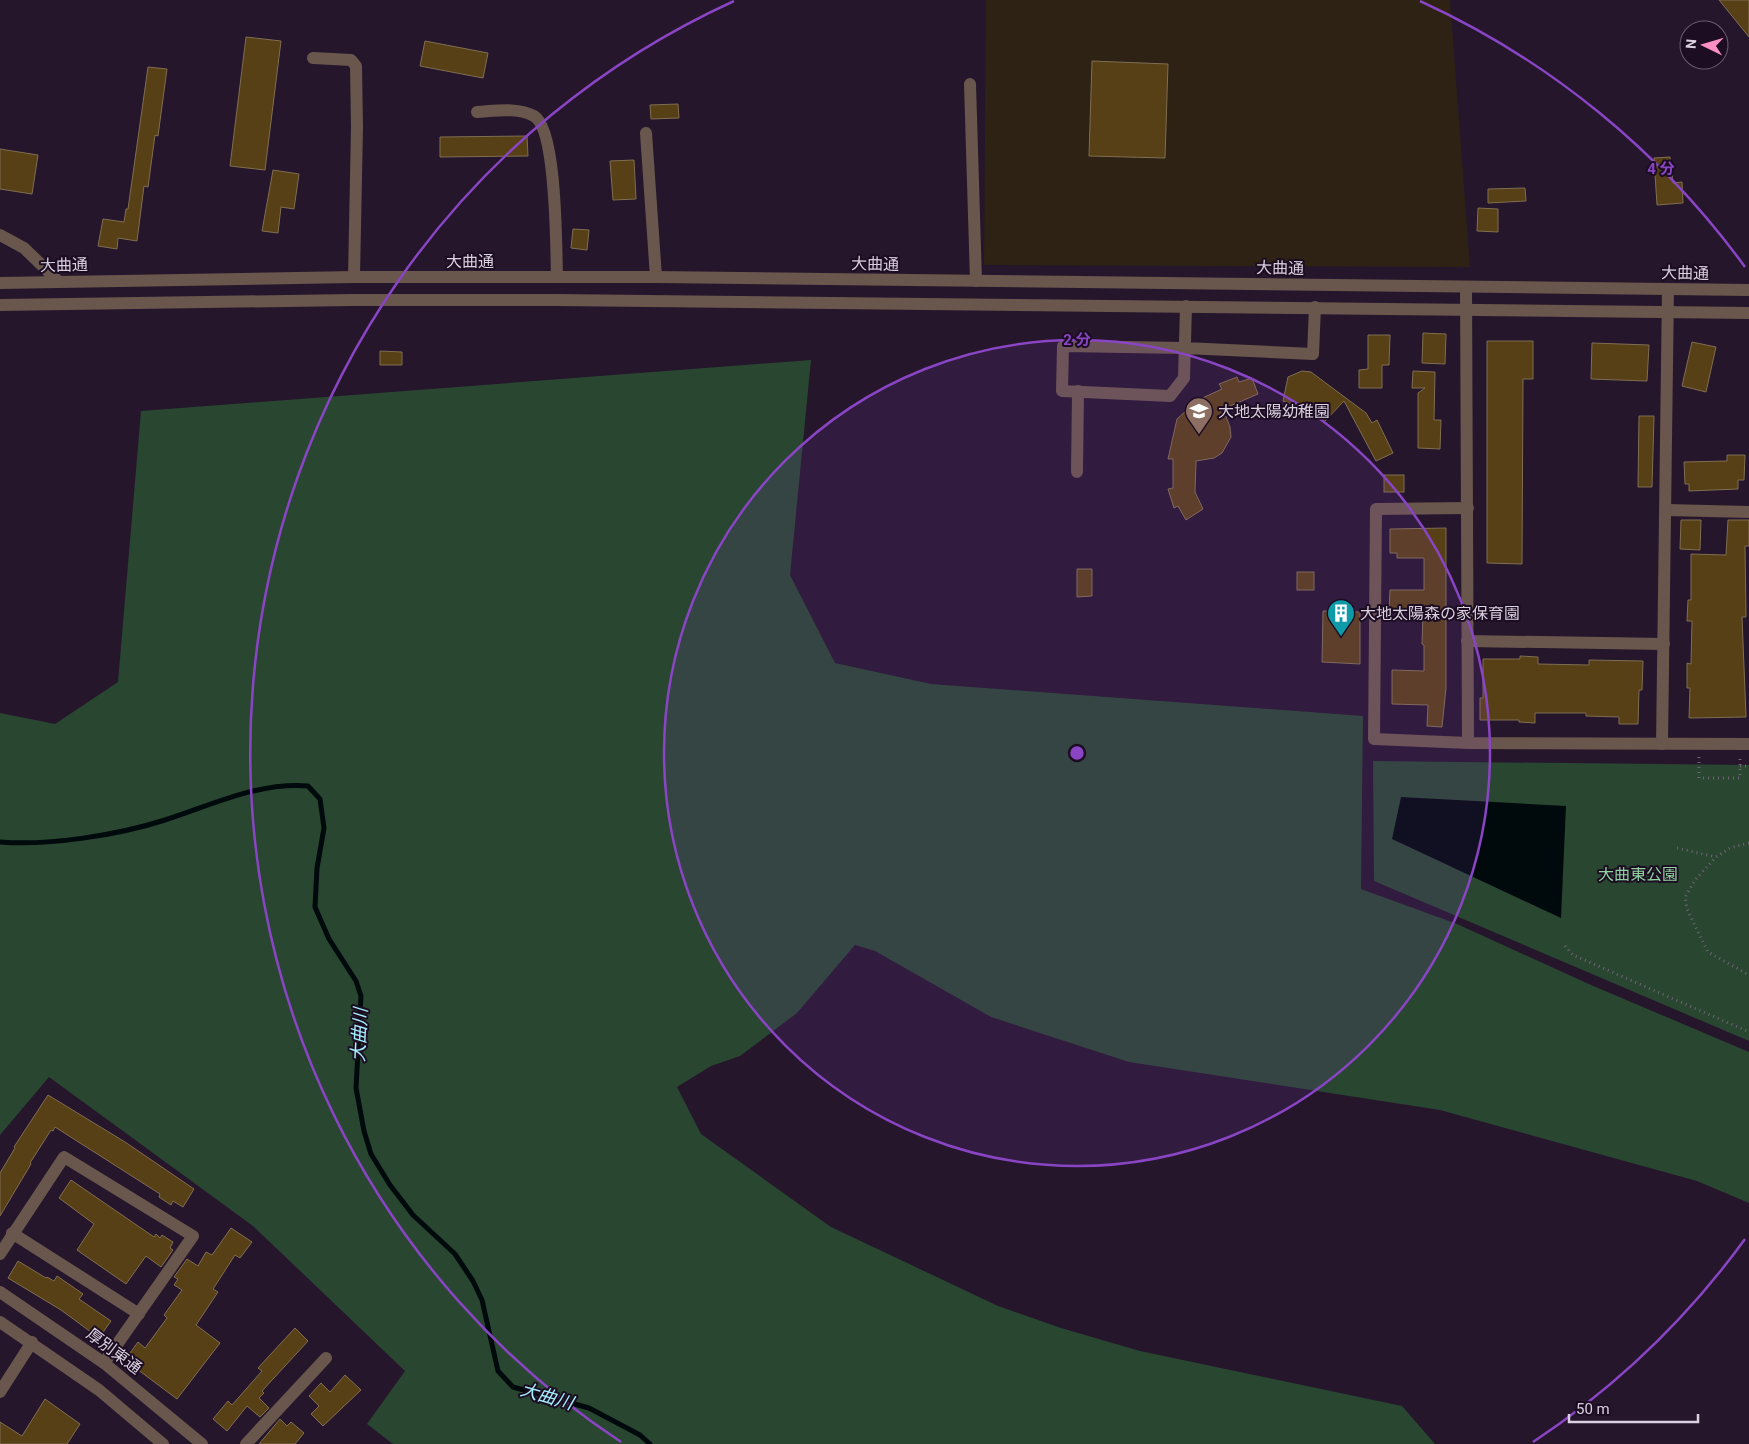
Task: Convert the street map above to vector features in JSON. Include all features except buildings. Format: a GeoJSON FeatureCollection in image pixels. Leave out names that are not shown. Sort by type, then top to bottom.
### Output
{"type":"FeatureCollection","features":[{"type":"Feature","properties":{"kind":"street"},"geometry":{"type":"LineString","coordinates":[[313,58],[351,60],[356,66],[358,127],[354,277]]}},
{"type":"Feature","properties":{"kind":"street"},"geometry":{"type":"LineString","coordinates":[[970,84],[976,281]]}},
{"type":"Feature","properties":{"kind":"street"},"geometry":{"type":"LineString","coordinates":[[477,112],[506,110],[536,117],[548,136],[552,165],[557,277]]}},
{"type":"Feature","properties":{"kind":"street"},"geometry":{"type":"LineString","coordinates":[[646,133],[656,277]]}},
{"type":"Feature","properties":{"kind":"street"},"geometry":{"type":"LineString","coordinates":[[0,235],[24,248],[58,281]]}},
{"type":"Feature","properties":{"kind":"street","name":"大曲通"},"geometry":{"type":"LineString","coordinates":[[0,282],[354,277],[656,277],[1749,290]]}},
{"type":"Feature","properties":{"kind":"street"},"geometry":{"type":"LineString","coordinates":[[1466,287],[1468,743]]}},
{"type":"Feature","properties":{"kind":"street"},"geometry":{"type":"LineString","coordinates":[[1662,744],[1666,510],[1666,312],[1668,289]]}},
{"type":"Feature","properties":{"kind":"street"},"geometry":{"type":"LineString","coordinates":[[0,305],[362,300],[566,300],[1466,308],[1749,313]]}},
{"type":"Feature","properties":{"kind":"street"},"geometry":{"type":"LineString","coordinates":[[1186,306],[1185,348],[1184,378],[1170,396],[1062,391],[1063,346],[1185,348],[1313,354],[1315,308]]}},
{"type":"Feature","properties":{"kind":"street"},"geometry":{"type":"LineString","coordinates":[[1077,472],[1078,391]]}},
{"type":"Feature","properties":{"kind":"street"},"geometry":{"type":"LineString","coordinates":[[1468,508],[1376,509],[1374,739],[1468,743],[1744,744]]}},
{"type":"Feature","properties":{"kind":"street"},"geometry":{"type":"LineString","coordinates":[[1666,510],[1749,512]]}},
{"type":"Feature","properties":{"kind":"street"},"geometry":{"type":"LineString","coordinates":[[1467,642],[1664,644]]}},
{"type":"Feature","properties":{"kind":"street"},"geometry":{"type":"LineString","coordinates":[[0,1254],[12,1233],[64,1157],[193,1236],[104,1363]]}},
{"type":"Feature","properties":{"kind":"street"},"geometry":{"type":"LineString","coordinates":[[12,1233],[138,1314]]}},
{"type":"Feature","properties":{"kind":"street","name":"厚別東通"},"geometry":{"type":"LineString","coordinates":[[0,1292],[104,1363],[202,1444]]}},
{"type":"Feature","properties":{"kind":"street"},"geometry":{"type":"LineString","coordinates":[[0,1322],[32,1342],[99,1390],[163,1444]]}},
{"type":"Feature","properties":{"kind":"street"},"geometry":{"type":"LineString","coordinates":[[0,1392],[32,1342]]}},
{"type":"Feature","properties":{"kind":"street"},"geometry":{"type":"LineString","coordinates":[[246,1444],[326,1358]]}},
{"type":"Feature","properties":{"kind":"path"},"geometry":{"type":"LineString","coordinates":[[1700,744],[1699,778],[1740,778],[1744,744]]}},
{"type":"Feature","properties":{"kind":"path"},"geometry":{"type":"LineString","coordinates":[[1740,766],[1749,766]]}},
{"type":"Feature","properties":{"kind":"path"},"geometry":{"type":"LineString","coordinates":[[1749,843],[1730,848],[1716,857],[1695,880],[1685,896],[1687,909],[1708,952],[1749,975]]}},
{"type":"Feature","properties":{"kind":"path"},"geometry":{"type":"LineString","coordinates":[[1676,848],[1716,857]]}},
{"type":"Feature","properties":{"kind":"path"},"geometry":{"type":"LineString","coordinates":[[1566,946],[1573,954],[1749,1032]]}},
{"type":"Feature","properties":{"kind":"shaded area"},"geometry":{"type":"Polygon","coordinates":[[[986,0],[1450,0],[1470,267],[984,265],[986,0]]]}},
{"type":"Feature","properties":{"kind":"shaded area"},"geometry":{"type":"Polygon","coordinates":[[[1401,797],[1566,806],[1561,918],[1392,839],[1401,797]]]}},
{"type":"Feature","properties":{"kind":"green space"},"geometry":{"type":"Polygon","coordinates":[[[811,360],[790,575],[835,663],[931,684],[1363,716],[1361,889],[1457,924],[1591,985],[1749,1052],[1749,1203],[1697,1181],[1440,1110],[1129,1062],[991,1017],[875,951],[855,945],[797,1013],[740,1056],[711,1066],[677,1087],[701,1134],[831,1227],[998,1306],[1061,1328],[1140,1351],[1402,1406],[1435,1444],[393,1444],[367,1424],[405,1371],[253,1226],[49,1077],[0,1135],[0,713],[55,724],[118,682],[141,411],[811,360]]]}},
{"type":"Feature","properties":{"kind":"green space","name":"大曲東公園"},"geometry":{"type":"Polygon","coordinates":[[[1373,761],[1749,765],[1749,1041],[1374,881],[1373,761]]]}},
{"type":"Feature","properties":{"kind":"waterway","name":"大曲川"},"geometry":{"type":"LineString","coordinates":[[0,842],[61,841],[105,835],[165,820],[253,791],[289,786],[308,786],[320,799],[324,828],[317,868],[315,907],[329,939],[356,981],[361,996],[356,1088],[364,1131],[371,1154],[390,1185],[413,1215],[455,1254],[473,1281],[482,1300],[498,1371],[513,1387],[589,1408],[640,1435],[650,1444]]}},
{"type":"Feature","properties":{"kind":"place","name":"大地太陽幼稚園"},"geometry":{"type":"Point","coordinates":[1199,435]}},
{"type":"Feature","properties":{"kind":"place","name":"大地太陽森の家保育園"},"geometry":{"type":"Point","coordinates":[1341,637]}}]}
